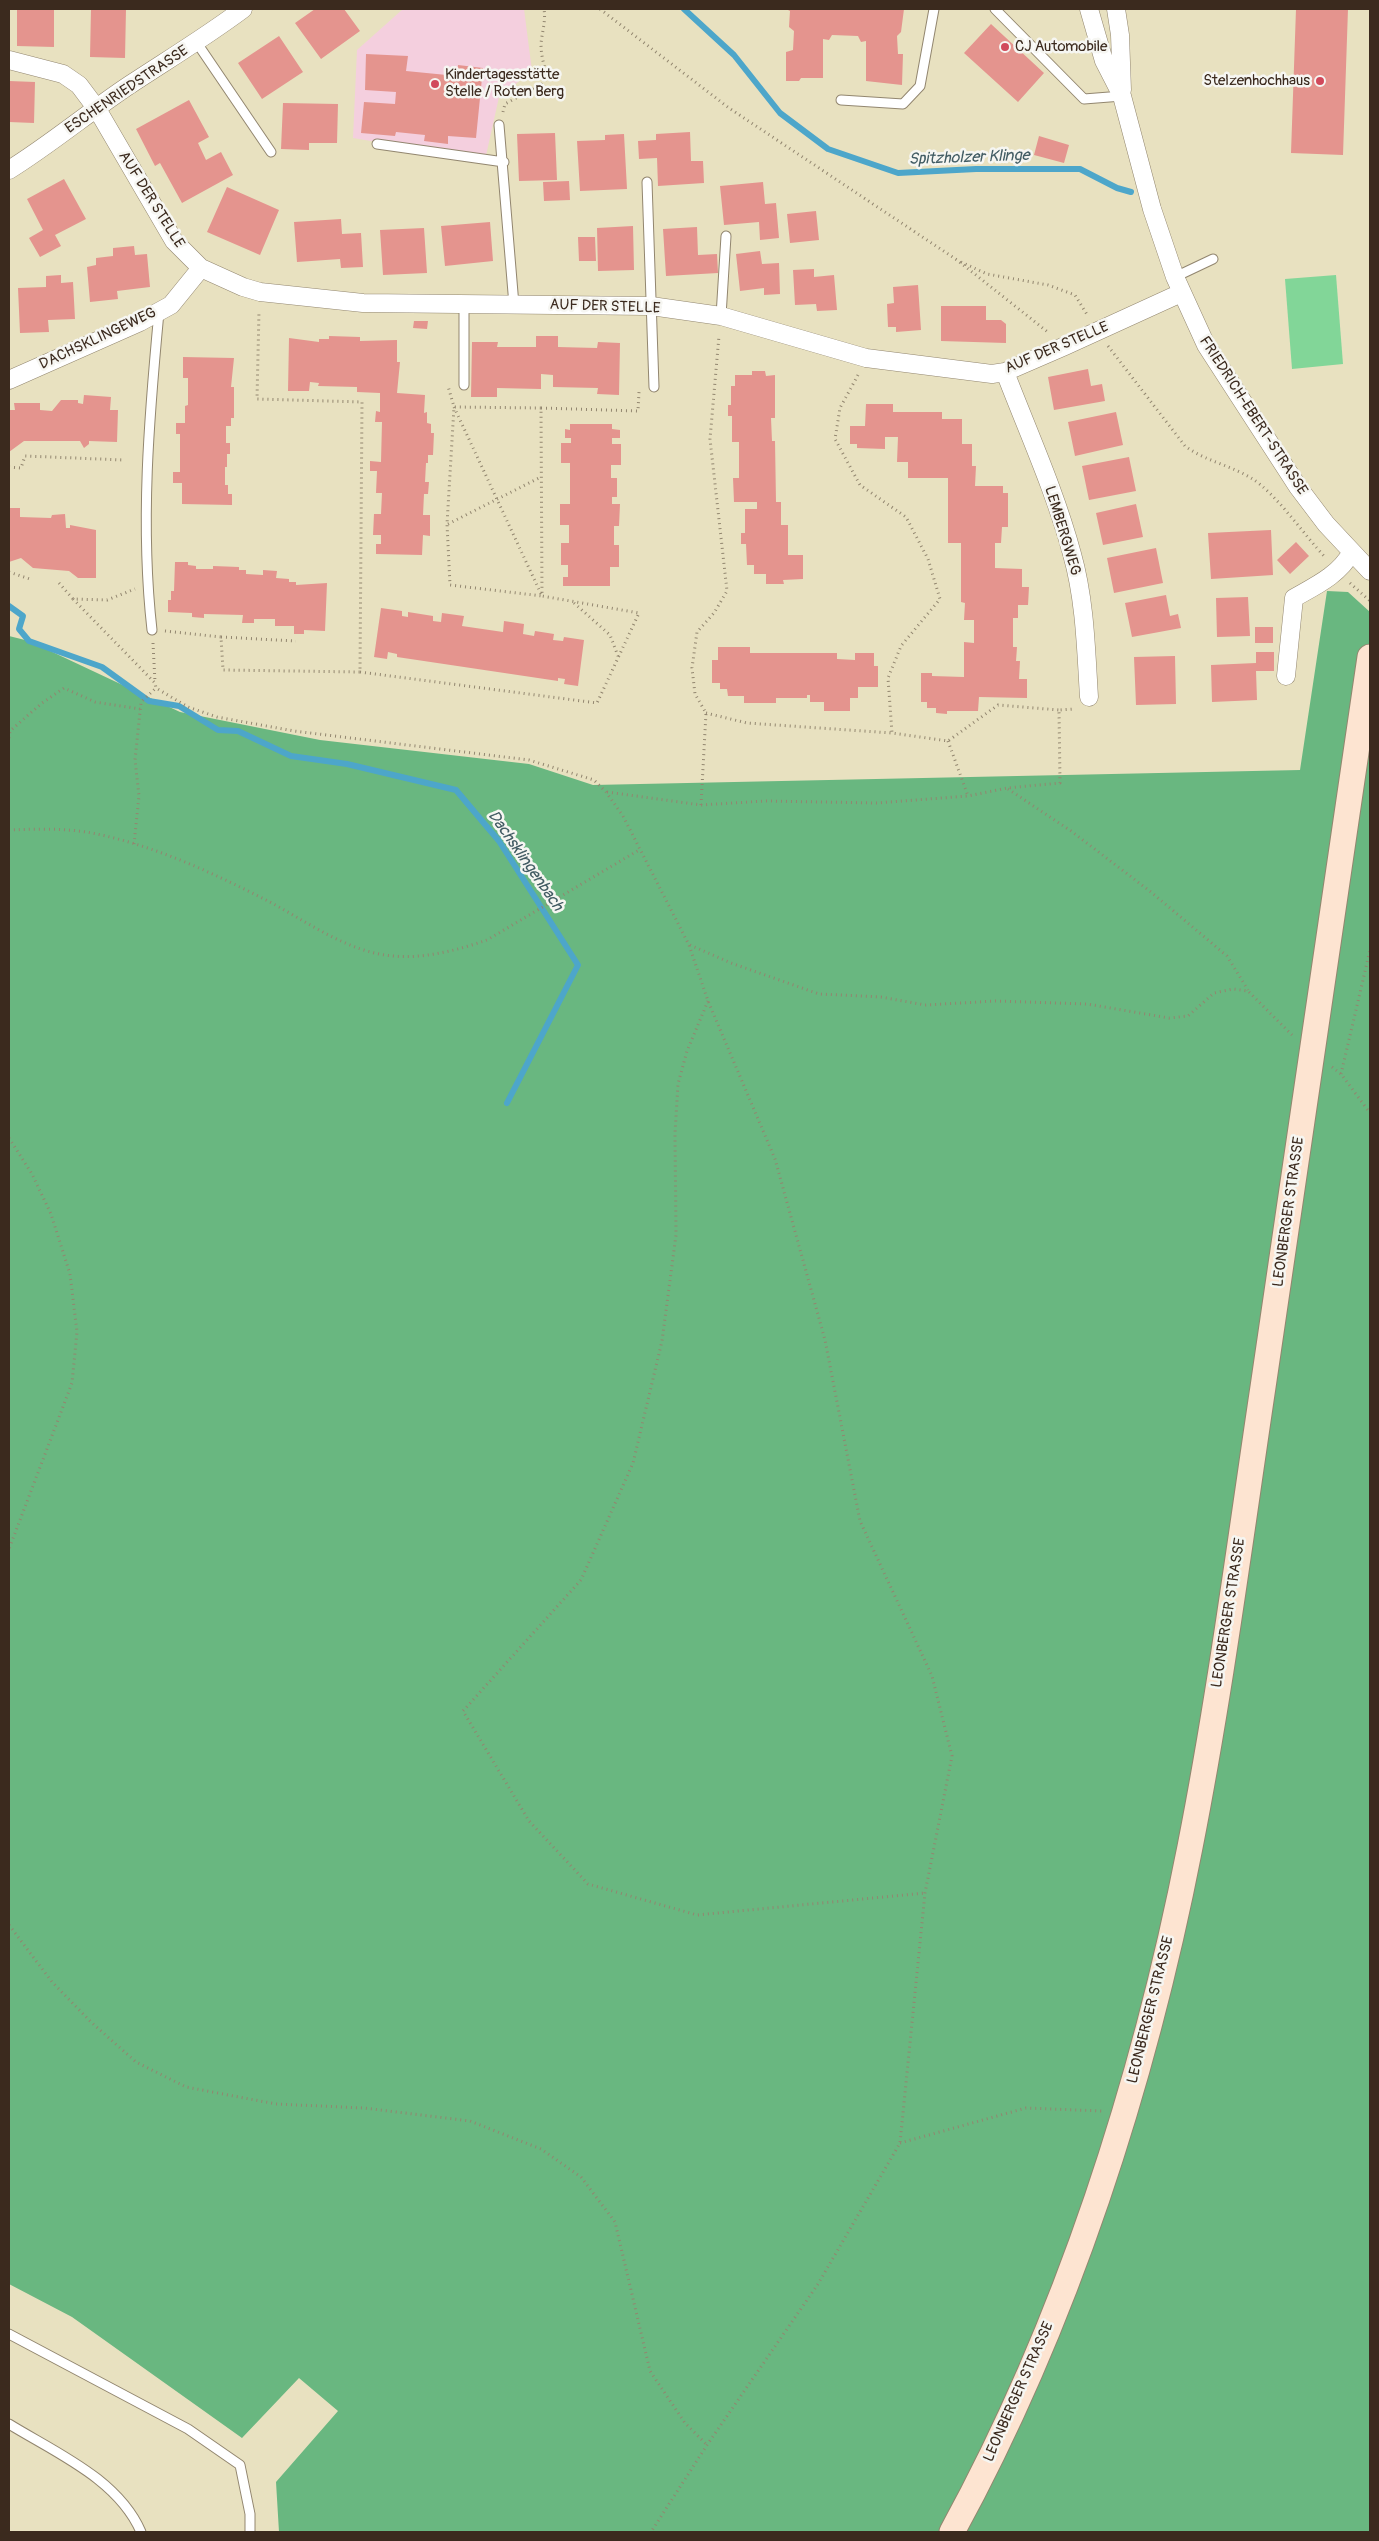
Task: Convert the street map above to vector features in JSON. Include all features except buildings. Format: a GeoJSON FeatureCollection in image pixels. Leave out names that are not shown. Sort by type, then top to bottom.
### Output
{"type":"FeatureCollection","features":[{"type":"Feature","properties":{"kind":"main road","name":"LEONBERGER STRASSE"},"geometry":{"type":"LineString","coordinates":[[952,2532],[1012,2412],[1059,2299],[1124,2113],[1162,1972],[1190,1849],[1210,1735],[1289,1217],[1311,1051],[1370,660]]}},
{"type":"Feature","properties":{"kind":"street","name":"ESCHENRIEDSTRASSE"},"geometry":{"type":"LineString","coordinates":[[9,170],[130,84],[197,43],[243,9]]}},
{"type":"Feature","properties":{"kind":"street","name":"FRIEDRICH-EBERT-STRASSE"},"geometry":{"type":"LineString","coordinates":[[1089,9],[1104,61],[1122,96],[1152,209],[1178,285],[1206,345],[1298,487],[1351,553],[1370,571]]}},
{"type":"Feature","properties":{"kind":"street","name":"FRIEDRICH-EBERT-STRASSE"},"geometry":{"type":"LineString","coordinates":[[1116,9],[1120,35],[1122,96]]}},
{"type":"Feature","properties":{"kind":"street","name":"FRIEDRICH-EBERT-STRASSE"},"geometry":{"type":"LineString","coordinates":[[1120,35],[1126,9]]}},
{"type":"Feature","properties":{"kind":"street","name":"AUF DER STELLE"},"geometry":{"type":"LineString","coordinates":[[9,60],[63,74],[79,85],[97,109],[179,247],[201,268],[221,278],[260,292],[363,303],[651,306],[721,316],[866,358],[992,374],[1005,372],[1098,331],[1178,285]]}},
{"type":"Feature","properties":{"kind":"street","name":"DACHSKLINGEWEG"},"geometry":{"type":"LineString","coordinates":[[9,380],[171,305],[201,268]]}},
{"type":"Feature","properties":{"kind":"street","name":"LEMBERGWEG"},"geometry":{"type":"LineString","coordinates":[[1005,372],[1056,504],[1072,553],[1081,595],[1090,697]]}},
{"type":"Feature","properties":{"kind":"street"},"geometry":{"type":"LineString","coordinates":[[1286,676],[1294,598],[1337,570],[1351,553]]}},
{"type":"Feature","properties":{"kind":"lane"},"geometry":{"type":"LineString","coordinates":[[841,100],[903,104],[920,86],[934,9]]}},
{"type":"Feature","properties":{"kind":"lane"},"geometry":{"type":"LineString","coordinates":[[995,9],[1084,99],[1122,96]]}},
{"type":"Feature","properties":{"kind":"lane"},"geometry":{"type":"LineString","coordinates":[[197,43],[271,152]]}},
{"type":"Feature","properties":{"kind":"lane"},"geometry":{"type":"LineString","coordinates":[[499,124],[504,162],[514,305]]}},
{"type":"Feature","properties":{"kind":"lane"},"geometry":{"type":"LineString","coordinates":[[377,144],[504,162]]}},
{"type":"Feature","properties":{"kind":"lane"},"geometry":{"type":"LineString","coordinates":[[647,182],[654,387]]}},
{"type":"Feature","properties":{"kind":"lane"},"geometry":{"type":"LineString","coordinates":[[721,316],[726,236]]}},
{"type":"Feature","properties":{"kind":"lane"},"geometry":{"type":"LineString","coordinates":[[1178,285],[1213,259]]}},
{"type":"Feature","properties":{"kind":"lane"},"geometry":{"type":"LineString","coordinates":[[464,305],[464,385]]}},
{"type":"Feature","properties":{"kind":"lane"},"geometry":{"type":"LineString","coordinates":[[152,630],[147,584],[148,440],[159,312]]}},
{"type":"Feature","properties":{"kind":"lane"},"geometry":{"type":"LineString","coordinates":[[9,2334],[188,2429],[240,2464],[250,2514],[250,2532]]}},
{"type":"Feature","properties":{"kind":"lane"},"geometry":{"type":"LineString","coordinates":[[9,2424],[104,2483],[132,2513],[141,2532]]}},
{"type":"Feature","properties":{"kind":"path"},"geometry":{"type":"LineString","coordinates":[[499,124],[505,104],[544,84],[547,76],[542,60],[541,44],[546,18],[544,9]]}},
{"type":"Feature","properties":{"kind":"path"},"geometry":{"type":"LineString","coordinates":[[600,9],[729,108],[956,260],[1065,346]]}},
{"type":"Feature","properties":{"kind":"path"},"geometry":{"type":"LineString","coordinates":[[956,260],[987,274],[1048,285],[1075,295],[1098,331],[1185,446],[1200,457],[1252,478],[1274,498],[1337,570],[1370,601]]}},
{"type":"Feature","properties":{"kind":"path"},"geometry":{"type":"LineString","coordinates":[[260,292],[257,399],[362,402],[360,672]]}},
{"type":"Feature","properties":{"kind":"path"},"geometry":{"type":"LineString","coordinates":[[702,805],[706,713],[695,694],[692,668],[697,632],[714,613],[727,591],[710,440],[721,316]]}},
{"type":"Feature","properties":{"kind":"path"},"geometry":{"type":"LineString","coordinates":[[866,358],[840,408],[835,439],[860,485],[906,517],[928,559],[940,599],[901,646],[888,678],[892,733]]}},
{"type":"Feature","properties":{"kind":"path"},"geometry":{"type":"LineString","coordinates":[[448,381],[448,391],[454,407],[542,596]]}},
{"type":"Feature","properties":{"kind":"path"},"geometry":{"type":"LineString","coordinates":[[454,407],[638,411],[639,382]]}},
{"type":"Feature","properties":{"kind":"path"},"geometry":{"type":"LineString","coordinates":[[221,637],[223,670],[360,672],[597,703],[639,613],[542,596],[450,585],[447,524],[454,407]]}},
{"type":"Feature","properties":{"kind":"path"},"geometry":{"type":"LineString","coordinates":[[541,408],[542,596]]}},
{"type":"Feature","properties":{"kind":"path"},"geometry":{"type":"LineString","coordinates":[[9,467],[21,468],[25,456],[124,460]]}},
{"type":"Feature","properties":{"kind":"path"},"geometry":{"type":"LineString","coordinates":[[447,524],[541,477]]}},
{"type":"Feature","properties":{"kind":"path"},"geometry":{"type":"LineString","coordinates":[[9,572],[30,579]]}},
{"type":"Feature","properties":{"kind":"path"},"geometry":{"type":"LineString","coordinates":[[60,584],[155,683]]}},
{"type":"Feature","properties":{"kind":"path"},"geometry":{"type":"LineString","coordinates":[[73,598],[107,600],[147,584]]}},
{"type":"Feature","properties":{"kind":"path"},"geometry":{"type":"LineString","coordinates":[[573,602],[597,620],[610,635],[619,657]]}},
{"type":"Feature","properties":{"kind":"path"},"geometry":{"type":"LineString","coordinates":[[296,641],[221,637],[152,630],[156,688],[188,707],[217,717],[294,731],[529,760],[594,780],[606,792],[623,816],[639,850],[660,885],[689,945],[708,1001],[775,1159],[825,1340],[860,1521],[932,1676],[952,1756],[925,1893],[900,2143],[818,2284],[707,2445],[651,2532]]}},
{"type":"Feature","properties":{"kind":"path"},"geometry":{"type":"LineString","coordinates":[[9,738],[10,731],[42,703],[64,688],[95,702],[140,709]]}},
{"type":"Feature","properties":{"kind":"path"},"geometry":{"type":"LineString","coordinates":[[134,844],[139,796],[135,760],[140,709],[141,702],[156,688]]}},
{"type":"Feature","properties":{"kind":"path"},"geometry":{"type":"LineString","coordinates":[[706,713],[747,723],[892,733],[948,741],[998,705],[1059,710],[1088,709],[1090,697]]}},
{"type":"Feature","properties":{"kind":"path"},"geometry":{"type":"LineString","coordinates":[[606,792],[702,805],[765,801],[877,803],[968,796],[1007,788],[1060,783],[1059,710]]}},
{"type":"Feature","properties":{"kind":"path"},"geometry":{"type":"LineString","coordinates":[[948,741],[968,796]]}},
{"type":"Feature","properties":{"kind":"path"},"geometry":{"type":"LineString","coordinates":[[1007,788],[1071,831],[1227,956],[1248,991],[1311,1051]]}},
{"type":"Feature","properties":{"kind":"path"},"geometry":{"type":"LineString","coordinates":[[9,830],[47,828],[91,833],[134,844],[180,860],[265,899],[336,938],[370,952],[394,956],[463,948],[487,940],[639,850]]}},
{"type":"Feature","properties":{"kind":"path"},"geometry":{"type":"LineString","coordinates":[[689,945],[731,963],[819,994],[881,997],[925,1005],[996,1001],[1077,1003],[1168,1018],[1188,1016],[1214,993],[1233,989],[1248,991]]}},
{"type":"Feature","properties":{"kind":"path"},"geometry":{"type":"LineString","coordinates":[[1370,950],[1341,1074],[1370,1113]]}},
{"type":"Feature","properties":{"kind":"path"},"geometry":{"type":"LineString","coordinates":[[708,1001],[687,1051],[678,1084],[675,1133],[676,1235],[662,1341],[632,1463],[581,1580],[463,1711],[529,1821],[588,1884],[697,1915],[925,1893]]}},
{"type":"Feature","properties":{"kind":"path"},"geometry":{"type":"LineString","coordinates":[[9,1138],[32,1174],[52,1214],[70,1274],[77,1332],[72,1382],[9,1549]]}},
{"type":"Feature","properties":{"kind":"path"},"geometry":{"type":"LineString","coordinates":[[9,1925],[52,1982],[91,2022],[136,2062],[186,2087],[276,2104],[364,2108],[470,2122],[541,2149],[581,2177],[615,2222],[650,2372],[685,2422],[707,2445]]}},
{"type":"Feature","properties":{"kind":"path"},"geometry":{"type":"LineString","coordinates":[[900,2143],[1026,2108],[1124,2113]]}},
{"type":"Feature","properties":{"kind":"shaded area","name":"Kindertagesstätte Stelle / Roten Berg"},"geometry":{"type":"Polygon","coordinates":[[[403,9],[524,9],[532,71],[499,97],[485,160],[353,138],[357,50],[403,9]]]}},
{"type":"Feature","properties":{"kind":"green space"},"geometry":{"type":"Polygon","coordinates":[[[1336,275],[1343,364],[1292,369],[1285,279],[1336,275]]]}},
{"type":"Feature","properties":{"kind":"green space"},"geometry":{"type":"Polygon","coordinates":[[[1327,591],[1348,592],[1370,612],[1370,2532],[279,2532],[276,2482],[338,2411],[299,2378],[242,2438],[72,2317],[9,2284],[9,636],[29,641],[180,712],[320,740],[529,764],[593,785],[1300,770],[1327,591]]]}},
{"type":"Feature","properties":{"kind":"waterway","name":"Spitzholzer Klinge"},"geometry":{"type":"LineString","coordinates":[[684,9],[734,55],[780,113],[828,149],[898,173],[976,169],[1080,169],[1117,188],[1131,192]]}},
{"type":"Feature","properties":{"kind":"waterway","name":"Dachsklingenbach"},"geometry":{"type":"LineString","coordinates":[[9,606],[23,616],[19,629],[29,641],[102,667],[149,701],[179,706],[218,730],[238,731],[291,756],[347,764],[456,790],[499,841],[578,965],[507,1103]]}},
{"type":"Feature","properties":{"kind":"place","name":"CJ Automobile"},"geometry":{"type":"Point","coordinates":[1005,47]}},
{"type":"Feature","properties":{"kind":"place","name":"Stelzenhochhaus"},"geometry":{"type":"Point","coordinates":[1320,81]}},
{"type":"Feature","properties":{"kind":"place","name":"Kindertagesstätte Stelle / Roten Berg"},"geometry":{"type":"Point","coordinates":[435,84]}}]}
